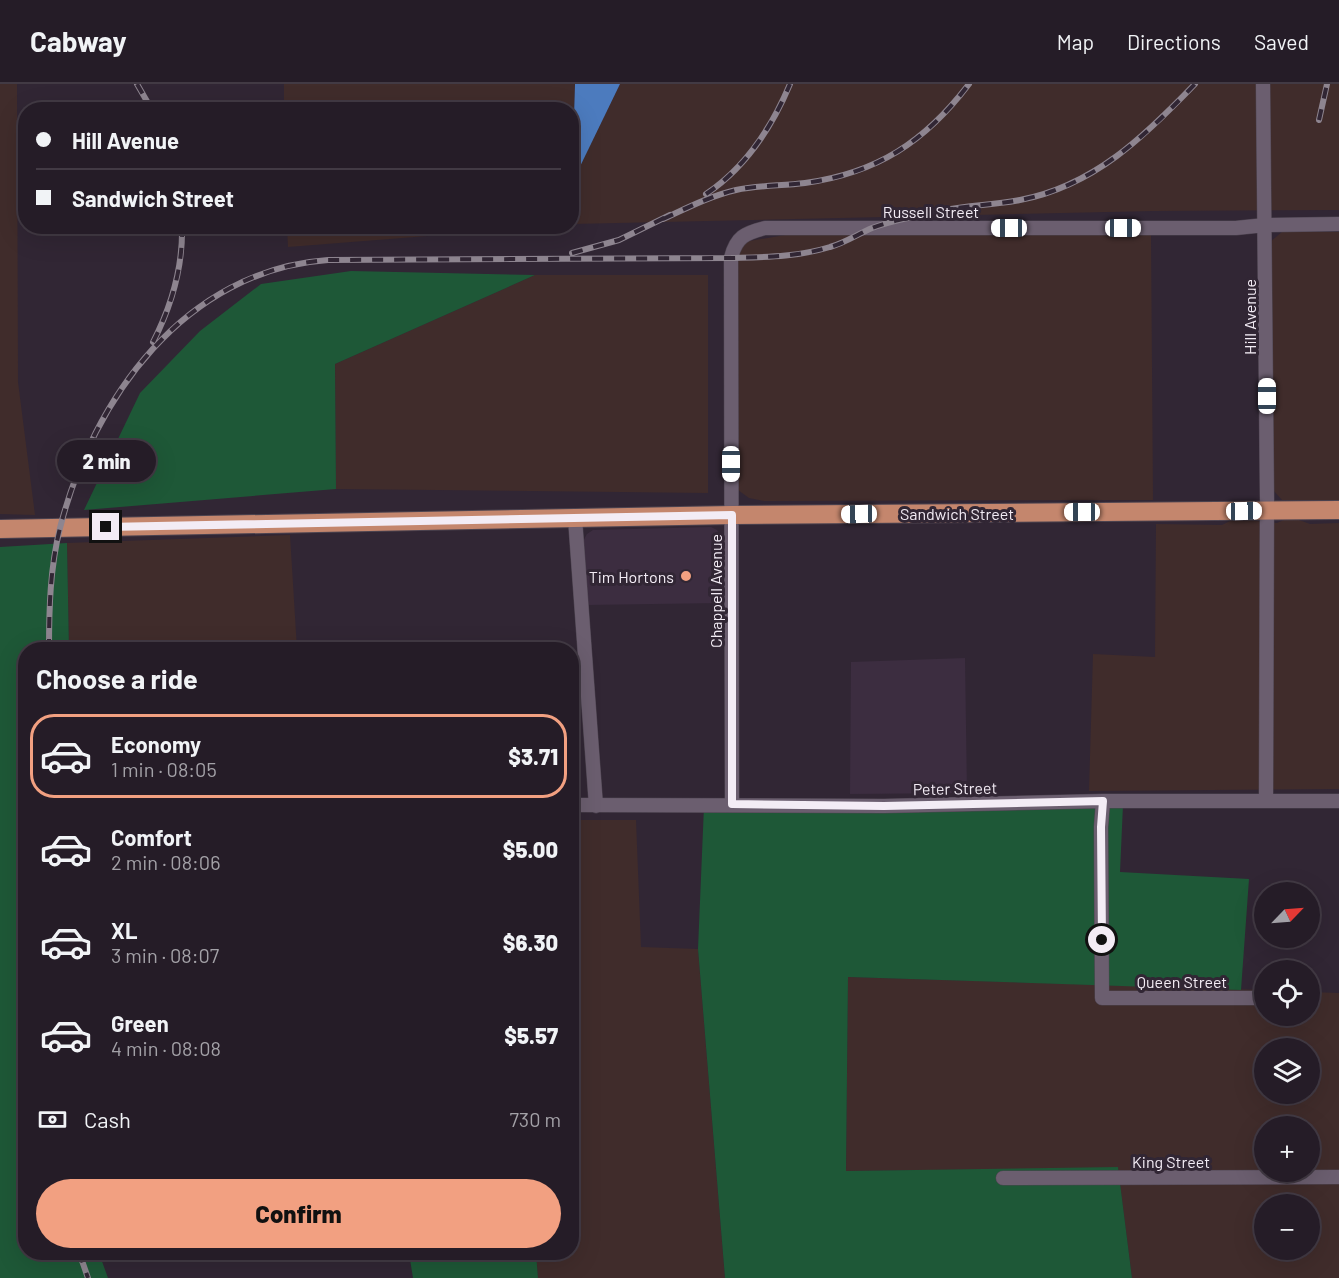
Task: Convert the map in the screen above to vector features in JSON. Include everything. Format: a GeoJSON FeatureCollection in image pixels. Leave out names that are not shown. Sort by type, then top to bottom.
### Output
{"type":"FeatureCollection","features":[{"type":"Feature","properties":{"kind":"main road","name":"Sandwich Street"},"geometry":{"type":"LineString","coordinates":[[0,529],[732,515],[1339,510]]}},
{"type":"Feature","properties":{"kind":"street","name":"Hill Avenue"},"geometry":{"type":"LineString","coordinates":[[1263,84],[1267,510],[1266,801]]}},
{"type":"Feature","properties":{"kind":"street","name":"Russell Street"},"geometry":{"type":"LineString","coordinates":[[741,237],[765,228],[1236,228],[1265,225],[1339,224]]}},
{"type":"Feature","properties":{"kind":"street","name":"Chappell Avenue"},"geometry":{"type":"LineString","coordinates":[[732,804],[731,258],[734,244],[741,237]]}},
{"type":"Feature","properties":{"kind":"street"},"geometry":{"type":"LineString","coordinates":[[575,518],[596,806]]}},
{"type":"Feature","properties":{"kind":"street","name":"Peter Street"},"geometry":{"type":"LineString","coordinates":[[579,805],[884,806],[1103,801],[1339,801]]}},
{"type":"Feature","properties":{"kind":"street","name":"Queen Street"},"geometry":{"type":"LineString","coordinates":[[1103,801],[1101,827],[1102,998],[1254,998]]}},
{"type":"Feature","properties":{"kind":"street","name":"King Street"},"geometry":{"type":"LineString","coordinates":[[1003,1178],[1339,1177]]}},
{"type":"Feature","properties":{"kind":"shaded area"},"geometry":{"type":"Polygon","coordinates":[[[0,84],[17,84],[18,382],[35,515],[0,514],[0,84]]]}},
{"type":"Feature","properties":{"kind":"shaded area"},"geometry":{"type":"Polygon","coordinates":[[[284,84],[575,84],[574,102],[284,102],[284,84]]]}},
{"type":"Feature","properties":{"kind":"shaded area"},"geometry":{"type":"Polygon","coordinates":[[[620,84],[1339,84],[1339,210],[1153,211],[579,224],[579,167],[620,84]]]}},
{"type":"Feature","properties":{"kind":"shaded area"},"geometry":{"type":"Polygon","coordinates":[[[1282,232],[1339,232],[1339,500],[1282,500],[1273,490],[1270,242],[1282,232]]]}},
{"type":"Feature","properties":{"kind":"shaded area"},"geometry":{"type":"Polygon","coordinates":[[[287,234],[452,234],[288,247],[287,234]]]}},
{"type":"Feature","properties":{"kind":"shaded area"},"geometry":{"type":"Polygon","coordinates":[[[785,235],[1151,235],[1153,500],[764,501],[749,498],[738,490],[738,243],[785,235]]]}},
{"type":"Feature","properties":{"kind":"shaded area"},"geometry":{"type":"Polygon","coordinates":[[[535,275],[708,275],[708,493],[336,489],[335,364],[535,275]]]}},
{"type":"Feature","properties":{"kind":"shaded area"},"geometry":{"type":"Polygon","coordinates":[[[1286,519],[1310,524],[1339,523],[1339,789],[1089,791],[1093,654],[1155,657],[1156,524],[1222,525],[1230,521],[1246,520],[1277,523],[1286,519]]]}},
{"type":"Feature","properties":{"kind":"shaded area"},"geometry":{"type":"Polygon","coordinates":[[[711,527],[717,530],[720,536],[721,603],[586,605],[583,541],[593,530],[711,527]]]}},
{"type":"Feature","properties":{"kind":"shaded area"},"geometry":{"type":"Polygon","coordinates":[[[290,535],[297,642],[69,642],[67,543],[290,535]]]}},
{"type":"Feature","properties":{"kind":"shaded area"},"geometry":{"type":"Polygon","coordinates":[[[965,658],[967,793],[850,794],[851,662],[965,658]]]}},
{"type":"Feature","properties":{"kind":"shaded area"},"geometry":{"type":"Polygon","coordinates":[[[579,820],[636,820],[641,947],[698,949],[725,1278],[538,1278],[537,1260],[579,1260],[579,820]]]}},
{"type":"Feature","properties":{"kind":"shaded area"},"geometry":{"type":"Polygon","coordinates":[[[848,977],[1254,990],[1254,1026],[1320,1026],[1320,992],[1339,993],[1339,1278],[1132,1278],[1118,1168],[846,1171],[848,977]]]}},
{"type":"Feature","properties":{"kind":"green space"},"geometry":{"type":"Polygon","coordinates":[[[351,271],[535,275],[335,364],[336,489],[84,510],[140,393],[200,331],[261,284],[351,271]]]}},
{"type":"Feature","properties":{"kind":"green space"},"geometry":{"type":"Polygon","coordinates":[[[67,543],[69,642],[18,642],[18,1260],[102,1260],[108,1278],[0,1278],[0,547],[67,543]]]}},
{"type":"Feature","properties":{"kind":"green space"},"geometry":{"type":"Polygon","coordinates":[[[1123,805],[1120,872],[1249,879],[1241,990],[848,977],[846,1171],[1118,1167],[1132,1278],[725,1278],[698,949],[704,806],[1123,805]]]}},
{"type":"Feature","properties":{"kind":"green space"},"geometry":{"type":"Polygon","coordinates":[[[410,1260],[537,1260],[538,1278],[413,1278],[410,1260]]]}},
{"type":"Feature","properties":{"kind":"water"},"geometry":{"type":"Polygon","coordinates":[[[575,84],[620,84],[579,169],[579,102],[574,102],[575,84]]]}},
{"type":"Feature","properties":{"kind":"railway"},"geometry":{"type":"LineString","coordinates":[[137,84],[147,102]]}},
{"type":"Feature","properties":{"kind":"railway"},"geometry":{"type":"LineString","coordinates":[[706,194],[733,172],[756,145],[775,116],[790,84]]}},
{"type":"Feature","properties":{"kind":"railway"},"geometry":{"type":"LineString","coordinates":[[663,219],[736,190],[805,183],[831,178],[877,163],[897,152],[935,123],[969,84]]}},
{"type":"Feature","properties":{"kind":"railway"},"geometry":{"type":"LineString","coordinates":[[49,642],[51,589],[60,528],[75,480],[96,433],[122,389],[153,349],[189,315],[230,288],[277,269],[328,260],[731,258],[806,253],[841,243],[890,222],[932,212],[1020,200],[1072,183],[1095,171],[1137,140],[1195,84]]}},
{"type":"Feature","properties":{"kind":"railway"},"geometry":{"type":"LineString","coordinates":[[1319,120],[1327,84]]}},
{"type":"Feature","properties":{"kind":"railway"},"geometry":{"type":"LineString","coordinates":[[572,253],[619,240],[670,215]]}},
{"type":"Feature","properties":{"kind":"railway"},"geometry":{"type":"LineString","coordinates":[[153,342],[166,314],[175,286],[181,256],[182,234]]}},
{"type":"Feature","properties":{"kind":"railway"},"geometry":{"type":"LineString","coordinates":[[82,1260],[88,1278]]}},
{"type":"Feature","properties":{"kind":"place","name":"Tim Hortons"},"geometry":{"type":"Point","coordinates":[686,576]}},
{"type":"Feature","properties":{"kind":"route"},"geometry":{"type":"LineString","coordinates":[[106,527],[732,515],[732,804],[884,806],[1103,801],[1101,827],[1102,940]]}}]}
